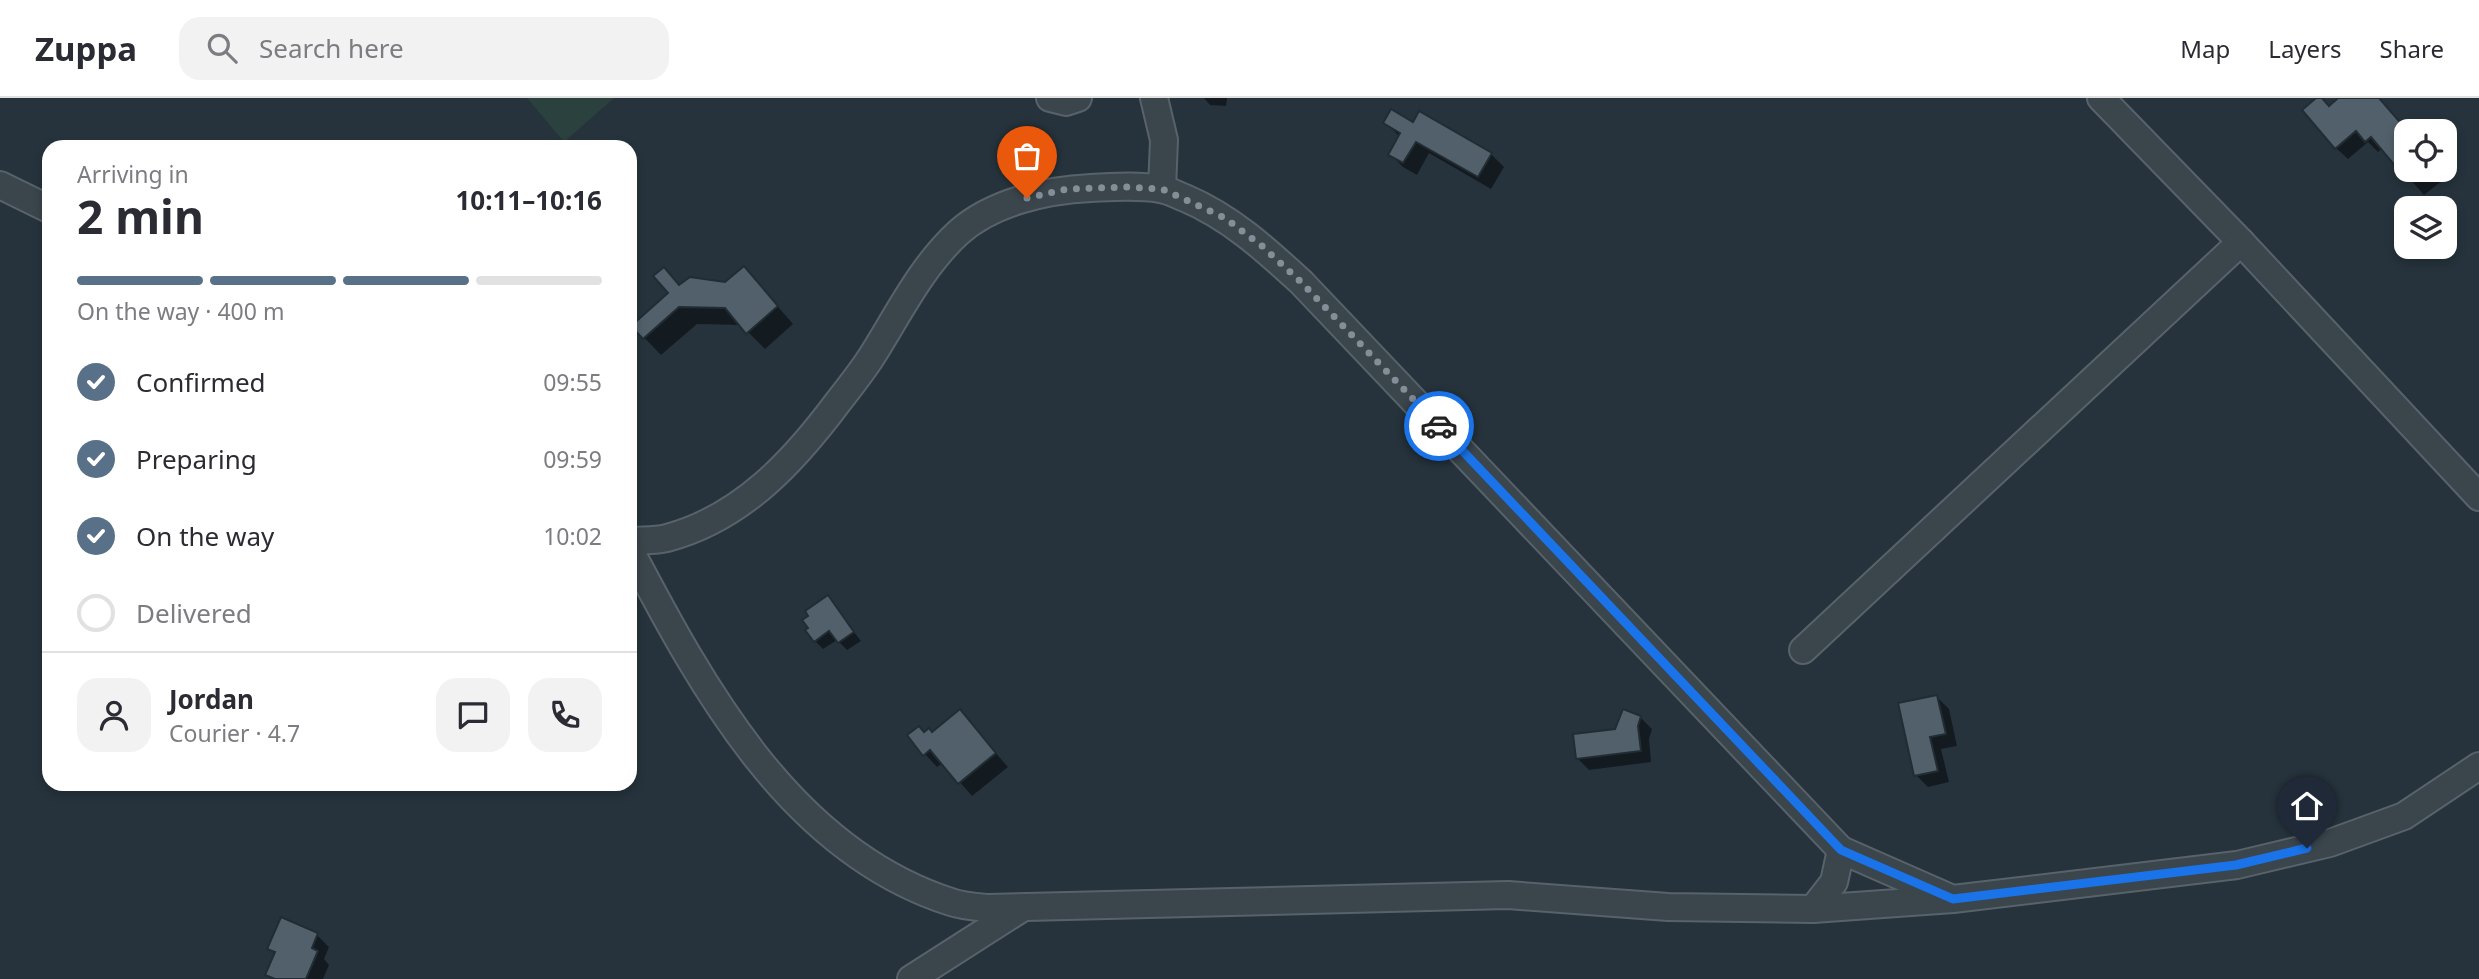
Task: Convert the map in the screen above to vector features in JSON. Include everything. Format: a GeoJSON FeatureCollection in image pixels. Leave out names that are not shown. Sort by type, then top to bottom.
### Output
{"type":"FeatureCollection","features":[{"type":"Feature","properties":{"kind":"street"},"geometry":{"type":"LineString","coordinates":[[1050,98],[1066,102],[1078,98]]}},
{"type":"Feature","properties":{"kind":"street"},"geometry":{"type":"LineString","coordinates":[[1154,98],[1164,140],[1162,189]]}},
{"type":"Feature","properties":{"kind":"street"},"geometry":{"type":"LineString","coordinates":[[2101,98],[2241,242],[2479,497]]}},
{"type":"Feature","properties":{"kind":"street"},"geometry":{"type":"LineString","coordinates":[[0,186],[42,206]]}},
{"type":"Feature","properties":{"kind":"street"},"geometry":{"type":"LineString","coordinates":[[637,541],[665,539],[699,526],[743,502],[777,475],[804,447],[868,362],[926,268],[959,232],[992,211],[1027,198],[1067,189],[1162,189],[1225,218],[1262,246],[1301,282],[1841,850],[1953,899]]}},
{"type":"Feature","properties":{"kind":"street"},"geometry":{"type":"LineString","coordinates":[[1803,650],[2241,242]]}},
{"type":"Feature","properties":{"kind":"street"},"geometry":{"type":"LineString","coordinates":[[637,563],[667,621],[705,682],[771,777],[822,826],[869,863],[908,886],[953,903],[988,908],[1508,895],[1668,907],[1813,909],[1953,899],[2236,865],[2330,843],[2404,816],[2479,766]]}},
{"type":"Feature","properties":{"kind":"street"},"geometry":{"type":"LineString","coordinates":[[1813,909],[1834,882],[1841,850]]}},
{"type":"Feature","properties":{"kind":"street"},"geometry":{"type":"LineString","coordinates":[[911,979],[1022,908]]}},
{"type":"Feature","properties":{"kind":"green space"},"geometry":{"type":"Polygon","coordinates":[[[527,98],[614,98],[566,140],[562,140],[527,98]]]}},
{"type":"Feature","properties":{"kind":"building"},"geometry":{"type":"Polygon","coordinates":[[[2316,98],[2322,98],[2329,106],[2338,98],[2379,98],[2397,119],[2394,119],[2394,165],[2371,137],[2365,142],[2356,131],[2335,149],[2302,110],[2316,98]]]}},
{"type":"Feature","properties":{"kind":"building"},"geometry":{"type":"Polygon","coordinates":[[[1391,109],[1413,122],[1419,111],[1492,153],[1478,177],[1416,142],[1403,163],[1388,155],[1400,133],[1383,123],[1391,109]]]}},
{"type":"Feature","properties":{"kind":"building"},"geometry":{"type":"Polygon","coordinates":[[[744,266],[778,306],[746,334],[725,308],[679,307],[643,339],[637,332],[637,321],[668,293],[653,276],[664,267],[679,285],[690,277],[725,282],[744,266]]]}},
{"type":"Feature","properties":{"kind":"building"},"geometry":{"type":"Polygon","coordinates":[[[828,595],[854,632],[838,643],[829,631],[814,642],[805,630],[808,628],[802,620],[808,616],[805,611],[828,595]]]}},
{"type":"Feature","properties":{"kind":"building"},"geometry":{"type":"Polygon","coordinates":[[[1937,695],[1946,734],[1930,737],[1938,771],[1914,776],[1898,703],[1937,695]]]}},
{"type":"Feature","properties":{"kind":"building"},"geometry":{"type":"Polygon","coordinates":[[[960,709],[996,753],[958,784],[930,750],[923,756],[907,735],[919,726],[924,732],[929,728],[932,732],[960,709]]]}},
{"type":"Feature","properties":{"kind":"building"},"geometry":{"type":"Polygon","coordinates":[[[1623,709],[1641,716],[1638,726],[1641,751],[1576,759],[1573,734],[1615,729],[1623,709]]]}},
{"type":"Feature","properties":{"kind":"building"},"geometry":{"type":"Polygon","coordinates":[[[281,917],[318,933],[312,948],[318,951],[306,979],[275,979],[265,975],[275,952],[267,949],[281,917]]]}},
{"type":"Feature","properties":{"kind":"way so far"},"geometry":{"type":"LineString","coordinates":[[1027,198],[1067,189],[1162,189],[1225,218],[1262,246],[1301,282],[1439,426]]}},
{"type":"Feature","properties":{"kind":"route"},"geometry":{"type":"LineString","coordinates":[[1439,426],[1841,850],[1953,899],[2236,865],[2307,848]]}}]}
